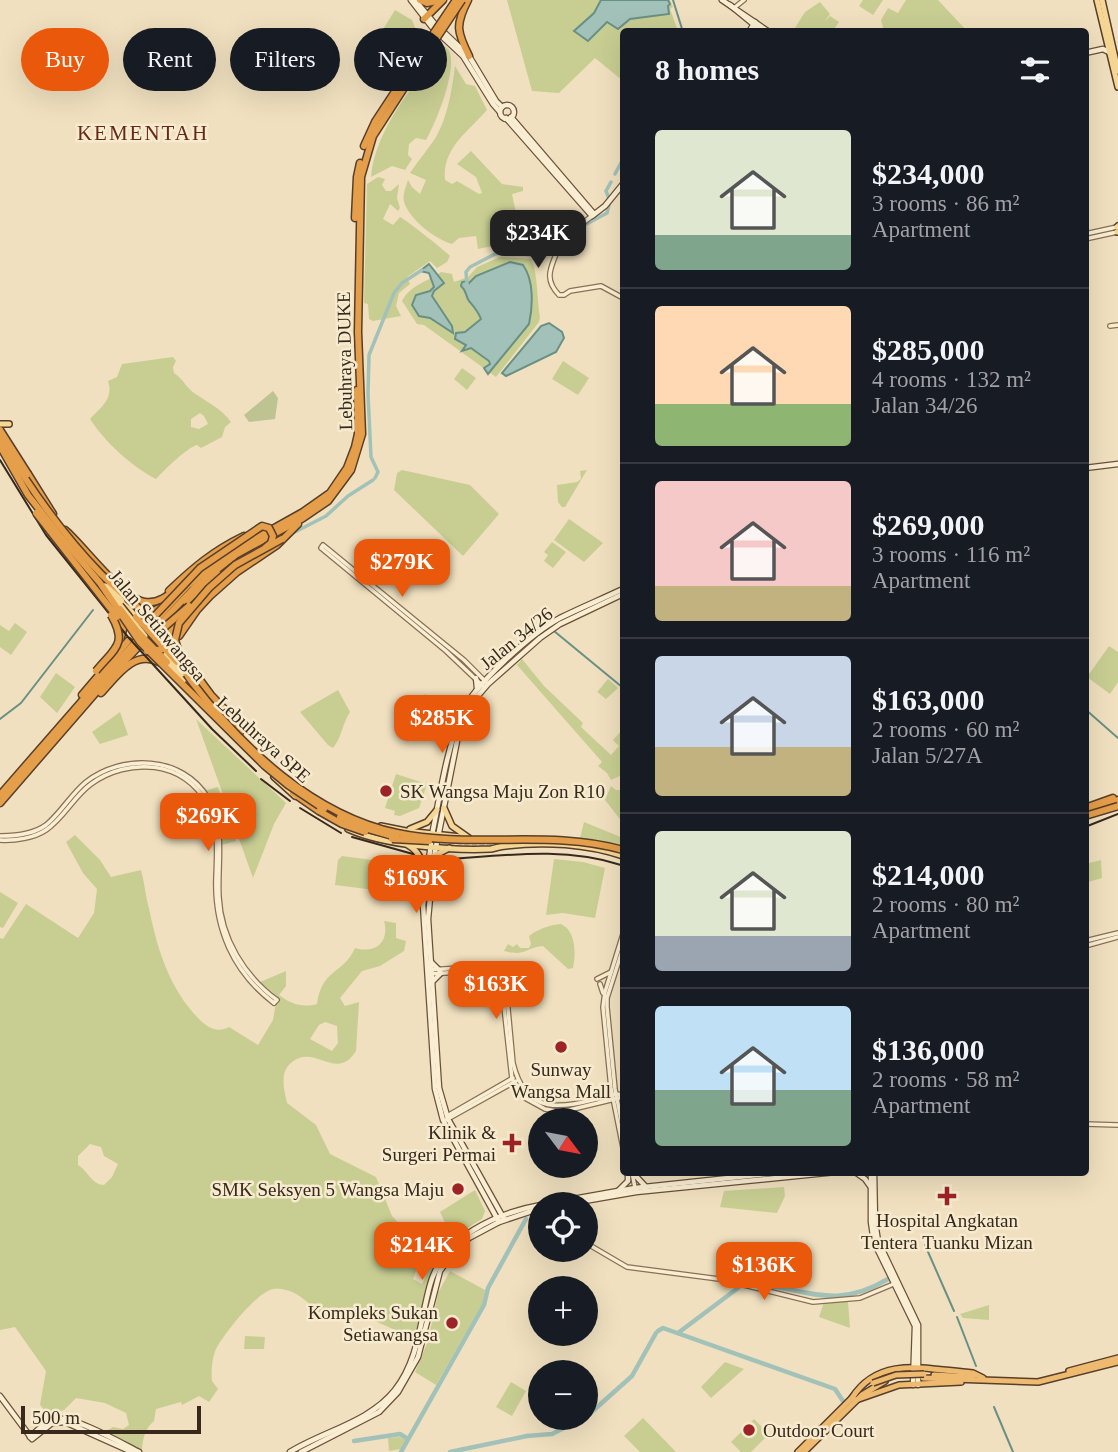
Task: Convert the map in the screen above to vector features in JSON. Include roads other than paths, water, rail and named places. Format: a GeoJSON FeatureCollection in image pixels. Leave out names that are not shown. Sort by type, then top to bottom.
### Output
{"type":"FeatureCollection","features":[{"type":"Feature","properties":{"kind":"highway"},"geometry":{"type":"LineString","coordinates":[[415,0],[427,3],[442,0]]}},
{"type":"Feature","properties":{"kind":"highway"},"geometry":{"type":"LineString","coordinates":[[426,18],[442,0]]}},
{"type":"Feature","properties":{"kind":"highway","name":"Lebuhraya DUKE"},"geometry":{"type":"LineString","coordinates":[[438,28],[456,0]]}},
{"type":"Feature","properties":{"kind":"highway","name":"Lebuhraya DUKE"},"geometry":{"type":"LineString","coordinates":[[442,28],[462,0]]}},
{"type":"Feature","properties":{"kind":"highway"},"geometry":{"type":"LineString","coordinates":[[468,0],[458,29],[469,56]]}},
{"type":"Feature","properties":{"kind":"highway","name":"Lebuhraya DUKE"},"geometry":{"type":"LineString","coordinates":[[0,795],[205,577],[329,497],[351,470],[362,434],[356,332],[361,177],[367,150],[379,123],[399,91]]}},
{"type":"Feature","properties":{"kind":"highway"},"geometry":{"type":"LineString","coordinates":[[0,430],[54,515]]}},
{"type":"Feature","properties":{"kind":"highway"},"geometry":{"type":"LineString","coordinates":[[0,437],[33,492],[67,535],[98,571],[156,624],[201,693],[230,726],[277,770]]}},
{"type":"Feature","properties":{"kind":"highway","name":"Lebuhraya SPE"},"geometry":{"type":"LineString","coordinates":[[2,449],[22,485],[100,583],[140,642],[270,770],[305,797],[349,821],[379,833],[489,844],[569,844],[620,852]]}},
{"type":"Feature","properties":{"kind":"highway"},"geometry":{"type":"LineString","coordinates":[[15,474],[32,508],[139,647],[145,651],[158,652],[170,646],[210,596],[237,572],[271,550],[329,497]]}},
{"type":"Feature","properties":{"kind":"highway"},"geometry":{"type":"LineString","coordinates":[[29,496],[58,540],[167,662]]}},
{"type":"Feature","properties":{"kind":"highway","name":"Lebuhraya DUKE"},"geometry":{"type":"LineString","coordinates":[[0,803],[131,642],[188,586],[242,546],[329,497]]}},
{"type":"Feature","properties":{"kind":"highway"},"geometry":{"type":"LineString","coordinates":[[105,666],[200,568],[261,526],[266,526],[272,532],[273,540],[268,546],[231,566],[132,654]]}},
{"type":"Feature","properties":{"kind":"highway"},"geometry":{"type":"LineString","coordinates":[[175,613],[230,563],[284,528]]}},
{"type":"Feature","properties":{"kind":"highway"},"geometry":{"type":"LineString","coordinates":[[65,530],[94,562],[135,598],[146,602],[165,598],[203,567],[242,546]]}},
{"type":"Feature","properties":{"kind":"highway"},"geometry":{"type":"LineString","coordinates":[[126,590],[143,599],[152,599],[168,591],[194,566],[224,545],[250,533]]}},
{"type":"Feature","properties":{"kind":"highway"},"geometry":{"type":"LineString","coordinates":[[183,617],[230,569],[282,539]]}},
{"type":"Feature","properties":{"kind":"highway"},"geometry":{"type":"LineString","coordinates":[[78,701],[105,666],[124,631],[110,595],[116,589],[135,608],[147,612],[162,608],[182,585]]}},
{"type":"Feature","properties":{"kind":"highway"},"geometry":{"type":"LineString","coordinates":[[210,585],[183,617],[176,631],[175,639],[180,657],[203,690],[277,770]]}},
{"type":"Feature","properties":{"kind":"highway"},"geometry":{"type":"LineString","coordinates":[[55,736],[96,671],[115,648],[120,633],[98,592]]}},
{"type":"Feature","properties":{"kind":"highway"},"geometry":{"type":"LineString","coordinates":[[194,594],[172,623],[171,641],[211,695],[230,715],[240,732]]}},
{"type":"Feature","properties":{"kind":"highway"},"geometry":{"type":"LineString","coordinates":[[55,736],[127,666],[142,659],[159,662],[174,674],[180,670],[180,666],[136,617]]}},
{"type":"Feature","properties":{"kind":"highway"},"geometry":{"type":"LineString","coordinates":[[159,662],[175,681],[214,712]]}},
{"type":"Feature","properties":{"kind":"highway","name":"Lebuhraya SPE"},"geometry":{"type":"LineString","coordinates":[[277,770],[331,808],[359,821],[397,833],[467,840],[574,840],[620,852]]}},
{"type":"Feature","properties":{"kind":"highway"},"geometry":{"type":"LineString","coordinates":[[293,793],[342,824],[370,834],[394,840],[433,840]]}},
{"type":"Feature","properties":{"kind":"highway"},"geometry":{"type":"LineString","coordinates":[[1089,812],[1117,801]]}},
{"type":"Feature","properties":{"kind":"highway"},"geometry":{"type":"LineString","coordinates":[[801,1452],[873,1383],[897,1375],[1037,1378],[1118,1360]]}},
{"type":"Feature","properties":{"kind":"highway"},"geometry":{"type":"LineString","coordinates":[[854,1399],[886,1381],[923,1376],[964,1381],[1038,1381],[1118,1360]]}},
{"type":"Feature","properties":{"kind":"highway"},"geometry":{"type":"LineString","coordinates":[[900,1385],[905,1380],[906,1373],[903,1368]]}},
{"type":"Feature","properties":{"kind":"highway"},"geometry":{"type":"LineString","coordinates":[[854,1399],[860,1386],[868,1380],[903,1368],[973,1373],[983,1378]]}},
{"type":"Feature","properties":{"kind":"highway"},"geometry":{"type":"LineString","coordinates":[[854,1399],[900,1385],[953,1384],[964,1381]]}},
{"type":"Feature","properties":{"kind":"main road"},"geometry":{"type":"LineString","coordinates":[[415,0],[426,18],[464,56],[493,104],[501,109]]}},
{"type":"Feature","properties":{"kind":"main road"},"geometry":{"type":"LineString","coordinates":[[722,0],[753,26]]}},
{"type":"Feature","properties":{"kind":"main road"},"geometry":{"type":"LineString","coordinates":[[1099,0],[1118,87]]}},
{"type":"Feature","properties":{"kind":"main road"},"geometry":{"type":"LineString","coordinates":[[1099,0],[1118,71]]}},
{"type":"Feature","properties":{"kind":"main road"},"geometry":{"type":"LineString","coordinates":[[426,18],[469,56],[501,109],[591,216]]}},
{"type":"Feature","properties":{"kind":"main road"},"geometry":{"type":"LineString","coordinates":[[1103,49],[1107,43]]}},
{"type":"Feature","properties":{"kind":"main road"},"geometry":{"type":"LineString","coordinates":[[1089,52],[1103,49],[1110,53]]}},
{"type":"Feature","properties":{"kind":"main road"},"geometry":{"type":"LineString","coordinates":[[501,109],[507,105],[512,107],[513,113],[508,117]]}},
{"type":"Feature","properties":{"kind":"main road"},"geometry":{"type":"LineString","coordinates":[[591,216],[620,186]]}},
{"type":"Feature","properties":{"kind":"main road"},"geometry":{"type":"LineString","coordinates":[[591,216],[609,200]]}},
{"type":"Feature","properties":{"kind":"main road"},"geometry":{"type":"LineString","coordinates":[[587,208],[598,208]]}},
{"type":"Feature","properties":{"kind":"main road"},"geometry":{"type":"LineString","coordinates":[[0,424],[9,427],[2,449]]}},
{"type":"Feature","properties":{"kind":"main road","name":"Jalan Setiawangsa"},"geometry":{"type":"LineString","coordinates":[[0,437],[2,449],[29,496],[136,617],[230,732],[285,786],[320,809],[351,826],[391,831]]}},
{"type":"Feature","properties":{"kind":"main road","name":"Jalan Setiawangsa"},"geometry":{"type":"LineString","coordinates":[[2,449],[167,662],[214,712],[240,732],[275,771],[305,794],[321,804],[391,831]]}},
{"type":"Feature","properties":{"kind":"main road"},"geometry":{"type":"LineString","coordinates":[[1089,466],[1118,463]]}},
{"type":"Feature","properties":{"kind":"main road","name":"Jalan 34/26"},"geometry":{"type":"LineString","coordinates":[[445,1119],[437,1075],[424,922],[425,874],[463,722],[470,705],[485,684],[522,646],[558,619],[620,593]]}},
{"type":"Feature","properties":{"kind":"main road","name":"Jalan 34/26"},"geometry":{"type":"LineString","coordinates":[[441,809],[460,715],[477,689],[560,624],[620,594]]}},
{"type":"Feature","properties":{"kind":"main road"},"geometry":{"type":"LineString","coordinates":[[477,689],[477,676],[485,678],[492,675]]}},
{"type":"Feature","properties":{"kind":"main road"},"geometry":{"type":"LineString","coordinates":[[230,732],[293,793],[318,813],[348,829],[386,841],[405,844],[469,838],[568,845],[620,853]]}},
{"type":"Feature","properties":{"kind":"main road"},"geometry":{"type":"LineString","coordinates":[[391,831],[422,826],[441,809],[452,826],[469,838]]}},
{"type":"Feature","properties":{"kind":"main road"},"geometry":{"type":"LineString","coordinates":[[391,831],[462,848]]}},
{"type":"Feature","properties":{"kind":"main road"},"geometry":{"type":"LineString","coordinates":[[432,868],[440,852],[449,848],[492,849],[504,842],[573,839],[620,852]]}},
{"type":"Feature","properties":{"kind":"main road","name":"Jalan 34/26"},"geometry":{"type":"LineString","coordinates":[[429,972],[432,962],[428,912],[433,840]]}},
{"type":"Feature","properties":{"kind":"main road"},"geometry":{"type":"LineString","coordinates":[[405,844],[417,852],[425,874]]}},
{"type":"Feature","properties":{"kind":"main road"},"geometry":{"type":"LineString","coordinates":[[430,981],[440,971],[432,962]]}},
{"type":"Feature","properties":{"kind":"main road","name":"Jalan 34/26"},"geometry":{"type":"LineString","coordinates":[[430,981],[435,1089],[445,1119],[500,1218]]}},
{"type":"Feature","properties":{"kind":"main road"},"geometry":{"type":"LineString","coordinates":[[445,1109],[452,1112]]}},
{"type":"Feature","properties":{"kind":"main road"},"geometry":{"type":"LineString","coordinates":[[618,1191],[626,1185],[629,1176]]}},
{"type":"Feature","properties":{"kind":"main road"},"geometry":{"type":"LineString","coordinates":[[635,1176],[646,1187]]}},
{"type":"Feature","properties":{"kind":"main road"},"geometry":{"type":"LineString","coordinates":[[598,1198],[646,1187],[748,1176]]}},
{"type":"Feature","properties":{"kind":"main road"},"geometry":{"type":"LineString","coordinates":[[598,1195],[791,1176]]}},
{"type":"Feature","properties":{"kind":"main road"},"geometry":{"type":"LineString","coordinates":[[861,1176],[871,1191]]}},
{"type":"Feature","properties":{"kind":"main road"},"geometry":{"type":"LineString","coordinates":[[873,1176],[871,1222],[874,1242],[896,1283]]}},
{"type":"Feature","properties":{"kind":"main road"},"geometry":{"type":"LineString","coordinates":[[873,1176],[876,1231],[915,1326],[915,1385]]}},
{"type":"Feature","properties":{"kind":"main road"},"geometry":{"type":"LineString","coordinates":[[482,1226],[489,1217],[492,1203],[510,1212]]}},
{"type":"Feature","properties":{"kind":"main road"},"geometry":{"type":"LineString","coordinates":[[301,1452],[371,1417],[393,1399],[418,1357],[439,1271],[448,1257],[500,1218],[510,1212],[528,1209]]}},
{"type":"Feature","properties":{"kind":"main road"},"geometry":{"type":"LineString","coordinates":[[290,1452],[376,1409],[394,1391],[413,1357],[435,1270],[453,1246],[482,1226],[528,1210]]}},
{"type":"Feature","properties":{"kind":"main road"},"geometry":{"type":"LineString","coordinates":[[0,1394],[32,1437]]}},
{"type":"Feature","properties":{"kind":"main road"},"geometry":{"type":"LineString","coordinates":[[0,1394],[32,1437]]}},
{"type":"Feature","properties":{"kind":"main road"},"geometry":{"type":"LineString","coordinates":[[32,1437],[54,1419],[66,1419],[139,1452]]}},
{"type":"Feature","properties":{"kind":"main road"},"geometry":{"type":"LineString","coordinates":[[32,1437],[52,1423],[65,1422],[132,1452]]}},
{"type":"Feature","properties":{"kind":"main road"},"geometry":{"type":"LineString","coordinates":[[26,1427],[42,1427]]}},
{"type":"Feature","properties":{"kind":"street"},"geometry":{"type":"LineString","coordinates":[[732,7],[744,0]]}},
{"type":"Feature","properties":{"kind":"street"},"geometry":{"type":"LineString","coordinates":[[591,216],[559,240],[559,249],[550,265],[550,275],[557,294],[564,295],[570,291],[601,286],[620,296]]}},
{"type":"Feature","properties":{"kind":"street"},"geometry":{"type":"LineString","coordinates":[[1089,235],[1118,229]]}},
{"type":"Feature","properties":{"kind":"street"},"geometry":{"type":"LineString","coordinates":[[1110,326],[1118,325]]}},
{"type":"Feature","properties":{"kind":"street"},"geometry":{"type":"LineString","coordinates":[[477,676],[330,556],[321,548],[323,545],[477,676],[485,684]]}},
{"type":"Feature","properties":{"kind":"street"},"geometry":{"type":"LineString","coordinates":[[411,622],[413,632],[422,631]]}},
{"type":"Feature","properties":{"kind":"street"},"geometry":{"type":"LineString","coordinates":[[145,763],[176,770],[192,780],[205,794],[218,822],[221,855],[219,897],[229,940],[259,987],[276,1000],[274,1003],[257,989],[231,953],[222,932],[216,898],[218,853],[215,823],[200,793],[190,782],[175,773],[150,766],[113,771],[91,784],[43,832],[20,839],[0,838],[18,835],[45,825],[81,786],[111,767],[145,763]]}},
{"type":"Feature","properties":{"kind":"street"},"geometry":{"type":"LineString","coordinates":[[1089,943],[1118,935]]}},
{"type":"Feature","properties":{"kind":"street"},"geometry":{"type":"LineString","coordinates":[[603,999],[620,944]]}},
{"type":"Feature","properties":{"kind":"street"},"geometry":{"type":"LineString","coordinates":[[603,1100],[613,1088],[607,1007],[612,979],[620,956]]}},
{"type":"Feature","properties":{"kind":"street"},"geometry":{"type":"LineString","coordinates":[[429,972],[475,971],[501,976],[515,1079],[531,1097],[561,1107],[620,1096]]}},
{"type":"Feature","properties":{"kind":"street"},"geometry":{"type":"LineString","coordinates":[[612,971],[599,981],[603,999],[605,1045],[620,1117]]}},
{"type":"Feature","properties":{"kind":"street"},"geometry":{"type":"LineString","coordinates":[[445,1119],[452,1112],[515,1079]]}},
{"type":"Feature","properties":{"kind":"street"},"geometry":{"type":"LineString","coordinates":[[445,1119],[515,1079]]}},
{"type":"Feature","properties":{"kind":"street"},"geometry":{"type":"LineString","coordinates":[[613,1088],[620,1094]]}},
{"type":"Feature","properties":{"kind":"street"},"geometry":{"type":"LineString","coordinates":[[615,1097],[620,1133]]}},
{"type":"Feature","properties":{"kind":"street"},"geometry":{"type":"LineString","coordinates":[[603,1100],[615,1107]]}},
{"type":"Feature","properties":{"kind":"street"},"geometry":{"type":"LineString","coordinates":[[1089,1124],[1118,1125]]}},
{"type":"Feature","properties":{"kind":"street"},"geometry":{"type":"LineString","coordinates":[[632,1176],[634,1190]]}},
{"type":"Feature","properties":{"kind":"street"},"geometry":{"type":"LineString","coordinates":[[598,1249],[627,1267],[719,1279],[813,1302],[860,1298],[896,1283]]}},
{"type":"Feature","properties":{"kind":"water"},"geometry":{"type":"Polygon","coordinates":[[[601,0],[668,0],[669,14],[630,19],[618,29],[607,22],[588,41],[574,31],[594,13],[601,0]]]}},
{"type":"Feature","properties":{"kind":"water"},"geometry":{"type":"Polygon","coordinates":[[[510,262],[523,265],[527,271],[532,301],[529,324],[488,374],[484,368],[490,364],[489,361],[471,348],[462,351],[466,345],[455,339],[456,333],[465,332],[481,319],[461,286],[462,282],[469,283],[476,276],[510,262]]]}},
{"type":"Feature","properties":{"kind":"water"},"geometry":{"type":"Polygon","coordinates":[[[429,264],[444,283],[432,296],[452,326],[453,333],[430,318],[419,316],[412,305],[416,295],[434,287],[429,273],[420,271],[429,264]]]}},
{"type":"Feature","properties":{"kind":"water"},"geometry":{"type":"Polygon","coordinates":[[[549,323],[562,332],[564,338],[556,352],[506,376],[502,373],[541,326],[549,323]]]}},
{"type":"Feature","properties":{"kind":"waterway"},"geometry":{"type":"LineString","coordinates":[[673,0],[682,28]]}},
{"type":"Feature","properties":{"kind":"waterway"},"geometry":{"type":"LineString","coordinates":[[615,174],[620,165]]}},
{"type":"Feature","properties":{"kind":"waterway"},"geometry":{"type":"LineString","coordinates":[[467,284],[466,272],[470,267],[495,254],[505,252],[533,255],[544,251],[555,241],[607,213],[610,201],[606,191],[611,182]]}},
{"type":"Feature","properties":{"kind":"waterway"},"geometry":{"type":"LineString","coordinates":[[375,478],[378,472],[371,457],[369,355],[394,293],[402,283],[422,270]]}},
{"type":"Feature","properties":{"kind":"waterway"},"geometry":{"type":"LineString","coordinates":[[293,533],[326,516],[348,496],[373,480]]}},
{"type":"Feature","properties":{"kind":"waterway"},"geometry":{"type":"LineString","coordinates":[[0,719],[21,703],[93,610]]}},
{"type":"Feature","properties":{"kind":"waterway"},"geometry":{"type":"LineString","coordinates":[[554,631],[620,685]]}},
{"type":"Feature","properties":{"kind":"waterway"},"geometry":{"type":"LineString","coordinates":[[1089,713],[1118,738]]}},
{"type":"Feature","properties":{"kind":"waterway"},"geometry":{"type":"LineString","coordinates":[[401,1452],[484,1305],[488,1288],[526,1219]]}},
{"type":"Feature","properties":{"kind":"waterway"},"geometry":{"type":"LineString","coordinates":[[925,1245],[954,1311]]}},
{"type":"Feature","properties":{"kind":"waterway"},"geometry":{"type":"LineString","coordinates":[[747,1283],[834,1296],[868,1289],[888,1279]]}},
{"type":"Feature","properties":{"kind":"waterway"},"geometry":{"type":"LineString","coordinates":[[678,1333],[738,1288]]}},
{"type":"Feature","properties":{"kind":"waterway"},"geometry":{"type":"LineString","coordinates":[[957,1317],[976,1366]]}},
{"type":"Feature","properties":{"kind":"waterway"},"geometry":{"type":"LineString","coordinates":[[658,1331],[663,1328],[835,1389],[843,1401]]}},
{"type":"Feature","properties":{"kind":"waterway"},"geometry":{"type":"LineString","coordinates":[[598,1406],[632,1376],[656,1333]]}},
{"type":"Feature","properties":{"kind":"waterway"},"geometry":{"type":"LineString","coordinates":[[994,1407],[1013,1452]]}},
{"type":"Feature","properties":{"kind":"waterway"},"geometry":{"type":"LineString","coordinates":[[450,1452],[527,1436],[552,1434],[560,1430]]}},
{"type":"Feature","properties":{"kind":"waterway"},"geometry":{"type":"LineString","coordinates":[[354,1441],[400,1434],[408,1439]]}},
{"type":"Feature","properties":{"kind":"tunnel"},"geometry":{"type":"LineString","coordinates":[[427,841],[498,846]]}},
{"type":"Feature","properties":{"kind":"tram line"},"geometry":{"type":"LineString","coordinates":[[0,460],[46,535],[128,637],[212,729],[256,771]]}},
{"type":"Feature","properties":{"kind":"tram line"},"geometry":{"type":"LineString","coordinates":[[261,779],[290,801]]}},
{"type":"Feature","properties":{"kind":"tram line"},"geometry":{"type":"LineString","coordinates":[[300,808],[341,833]]}},
{"type":"Feature","properties":{"kind":"tram line"},"geometry":{"type":"LineString","coordinates":[[1089,825],[1118,814]]}},
{"type":"Feature","properties":{"kind":"tram line"},"geometry":{"type":"LineString","coordinates":[[352,837],[413,854]]}},
{"type":"Feature","properties":{"kind":"tram line"},"geometry":{"type":"LineString","coordinates":[[451,859],[558,854],[600,859],[620,865]]}},
{"type":"Feature","properties":{"kind":"place","name":"SK Wangsa Maju Zon R10"},"geometry":{"type":"Point","coordinates":[386,791]}},
{"type":"Feature","properties":{"kind":"place","name":"Sunway Wangsa Mall"},"geometry":{"type":"Point","coordinates":[561,1047]}},
{"type":"Feature","properties":{"kind":"place","name":"Klinik & Surgeri Permai"},"geometry":{"type":"Point","coordinates":[512,1143]}},
{"type":"Feature","properties":{"kind":"place","name":"SMK Seksyen 5 Wangsa Maju"},"geometry":{"type":"Point","coordinates":[458,1189]}},
{"type":"Feature","properties":{"kind":"place","name":"Hospital Angkatan Tentera Tuanku Mizan"},"geometry":{"type":"Point","coordinates":[947,1196]}},
{"type":"Feature","properties":{"kind":"place","name":"Kompleks Sukan Setiawangsa"},"geometry":{"type":"Point","coordinates":[452,1323]}},
{"type":"Feature","properties":{"kind":"place","name":"Outdoor Court"},"geometry":{"type":"Point","coordinates":[749,1430]}},
{"type":"Feature","properties":{"kind":"district","name":"KEMENTAH"},"geometry":{"type":"Point","coordinates":[143,133]}}]}
